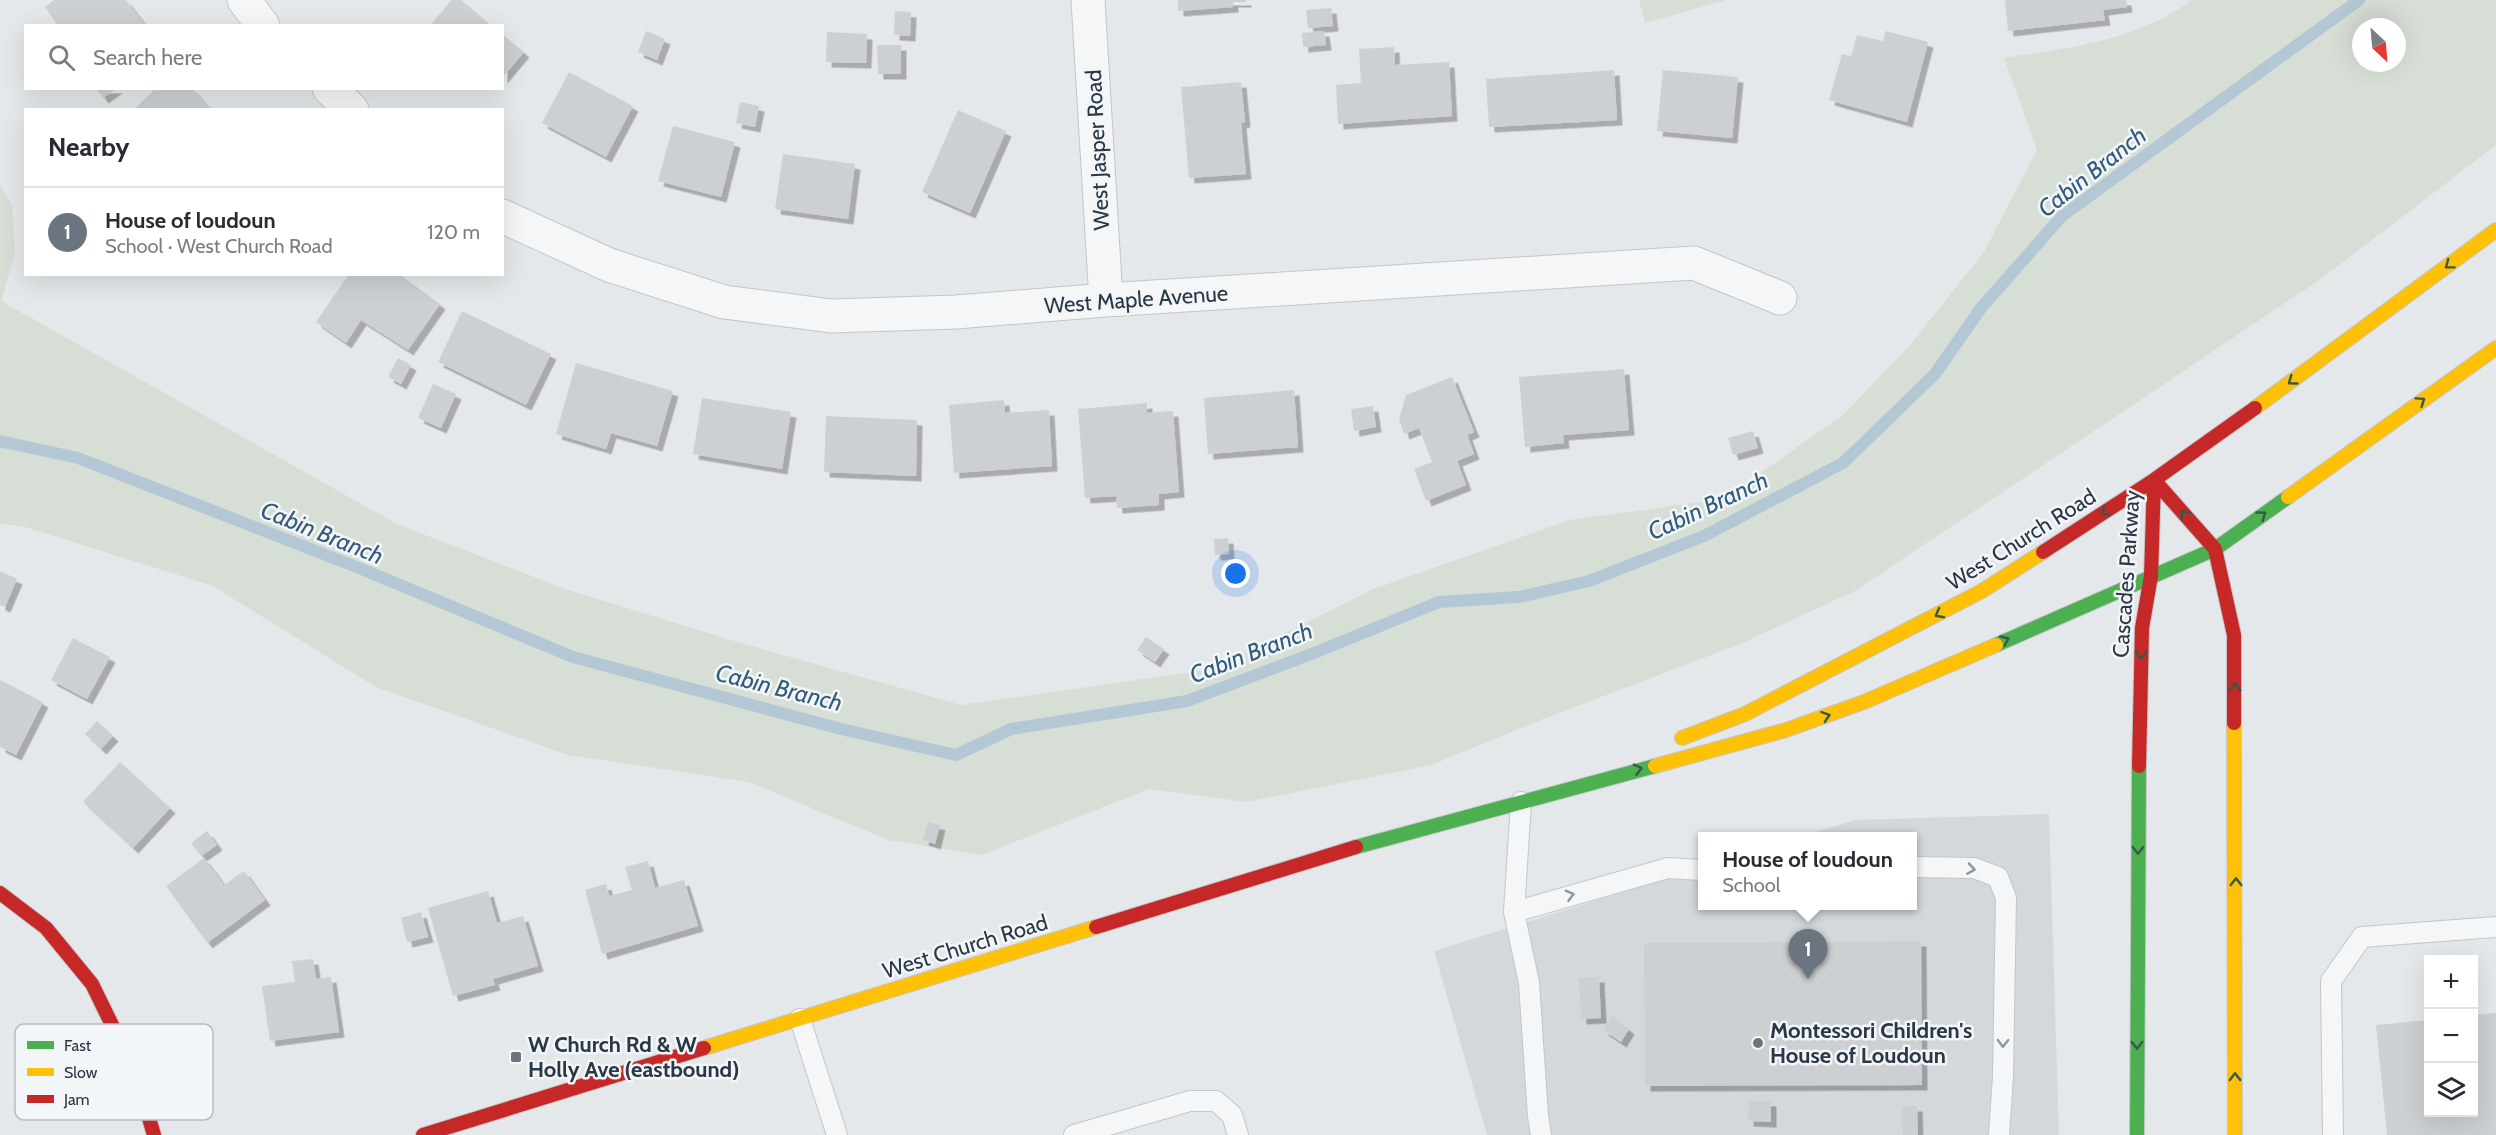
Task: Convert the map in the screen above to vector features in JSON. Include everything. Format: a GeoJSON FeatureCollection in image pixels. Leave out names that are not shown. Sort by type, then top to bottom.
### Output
{"type":"FeatureCollection","features":[{"type":"Feature","properties":{"kind":"main road","name":"West Church Road"},"geometry":{"type":"LineString","coordinates":[[1670,743],[1744,714],[1982,591],[2154,480],[2340,347],[2496,230]]}},
{"type":"Feature","properties":{"kind":"main road","name":"West Church Road"},"geometry":{"type":"LineString","coordinates":[[423,1135],[1358,846],[1786,730],[1864,702],[2215,549],[2496,348]]}},
{"type":"Feature","properties":{"kind":"main road","name":"Cascades Parkway"},"geometry":{"type":"LineString","coordinates":[[2154,480],[2215,549],[2234,635],[2235,1135]]}},
{"type":"Feature","properties":{"kind":"main road","name":"Cascades Parkway"},"geometry":{"type":"LineString","coordinates":[[2137,1135],[2138,821],[2142,628],[2151,576],[2154,480]]}},
{"type":"Feature","properties":{"kind":"main road","name":"West Church Road"},"geometry":{"type":"LineString","coordinates":[[1521,802],[1638,756]]}},
{"type":"Feature","properties":{"kind":"main road"},"geometry":{"type":"LineString","coordinates":[[0,893],[46,928],[92,984],[112,1024]]}},
{"type":"Feature","properties":{"kind":"main road"},"geometry":{"type":"LineString","coordinates":[[150,1120],[154,1135]]}},
{"type":"Feature","properties":{"kind":"street"},"geometry":{"type":"LineString","coordinates":[[244,0],[262,24]]}},
{"type":"Feature","properties":{"kind":"street","name":"West Jasper Road"},"geometry":{"type":"LineString","coordinates":[[1089,0],[1106,300]]}},
{"type":"Feature","properties":{"kind":"street"},"geometry":{"type":"LineString","coordinates":[[331,90],[350,108]]}},
{"type":"Feature","properties":{"kind":"street","name":"West Maple Avenue"},"geometry":{"type":"LineString","coordinates":[[504,217],[609,265],[724,302],[831,316],[956,312],[1106,300],[1694,262],[1780,298]]}},
{"type":"Feature","properties":{"kind":"lane"},"geometry":{"type":"LineString","coordinates":[[1521,802],[1514,912],[1529,983],[1541,1135]]}},
{"type":"Feature","properties":{"kind":"lane"},"geometry":{"type":"LineString","coordinates":[[1917,867],[1974,868],[1998,877],[2006,898],[2000,1135]]}},
{"type":"Feature","properties":{"kind":"lane"},"geometry":{"type":"LineString","coordinates":[[1514,912],[1668,868],[1698,870]]}},
{"type":"Feature","properties":{"kind":"lane"},"geometry":{"type":"LineString","coordinates":[[2333,1135],[2331,981],[2362,936],[2496,927]]}},
{"type":"Feature","properties":{"kind":"lane"},"geometry":{"type":"LineString","coordinates":[[800,1019],[837,1135]]}},
{"type":"Feature","properties":{"kind":"lane"},"geometry":{"type":"LineString","coordinates":[[1074,1135],[1190,1101],[1216,1101],[1232,1114],[1238,1135]]}},
{"type":"Feature","properties":{"kind":"shaded area"},"geometry":{"type":"Polygon","coordinates":[[[1639,0],[1726,0],[1645,23],[1639,0]]]}},
{"type":"Feature","properties":{"kind":"shaded area"},"geometry":{"type":"Polygon","coordinates":[[[2192,0],[2496,0],[2496,145],[2321,279],[1855,591],[1740,644],[1533,723],[1431,765],[1247,802],[1149,789],[982,855],[888,840],[749,782],[568,755],[376,687],[213,586],[22,526],[0,524],[0,184],[12,205],[15,254],[1,301],[397,524],[565,589],[744,644],[961,705],[1213,669],[1373,589],[1570,520],[1724,499],[1844,414],[1912,343],[1984,252],[2037,150],[2004,58],[2102,41],[2148,25],[2192,0]]]}},
{"type":"Feature","properties":{"kind":"shaded area","name":"Montessori Children's House of Loudoun"},"geometry":{"type":"Polygon","coordinates":[[[2049,814],[2059,1135],[1487,1135],[1434,951],[1698,869],[1698,910],[1917,910],[1917,832],[1815,832],[1856,820],[2049,814]]]}},
{"type":"Feature","properties":{"kind":"building"},"geometry":{"type":"Polygon","coordinates":[[[54,0],[126,0],[144,24],[57,24],[45,7],[54,0]]]}},
{"type":"Feature","properties":{"kind":"building"},"geometry":{"type":"Polygon","coordinates":[[[451,0],[461,0],[490,24],[432,24],[451,0]]]}},
{"type":"Feature","properties":{"kind":"building"},"geometry":{"type":"Polygon","coordinates":[[[1178,0],[1246,0],[1246,2],[1233,2],[1233,7],[1178,11],[1178,0]]]}},
{"type":"Feature","properties":{"kind":"building"},"geometry":{"type":"Polygon","coordinates":[[[2005,0],[2126,0],[2127,7],[2103,10],[2105,20],[2008,31],[2005,0]]]}},
{"type":"Feature","properties":{"kind":"building"},"geometry":{"type":"Polygon","coordinates":[[[1331,8],[1333,26],[1308,28],[1306,10],[1331,8]]]}},
{"type":"Feature","properties":{"kind":"building"},"geometry":{"type":"Polygon","coordinates":[[[895,11],[911,12],[910,36],[894,35],[895,11]]]}},
{"type":"Feature","properties":{"kind":"building"},"geometry":{"type":"Polygon","coordinates":[[[646,31],[665,39],[657,60],[638,52],[646,31]]]}},
{"type":"Feature","properties":{"kind":"building"},"geometry":{"type":"Polygon","coordinates":[[[1324,31],[1326,45],[1303,47],[1302,33],[1324,31]]]}},
{"type":"Feature","properties":{"kind":"building"},"geometry":{"type":"Polygon","coordinates":[[[1886,31],[1928,42],[1907,122],[1829,100],[1842,54],[1851,56],[1857,35],[1883,41],[1886,31]]]}},
{"type":"Feature","properties":{"kind":"building"},"geometry":{"type":"Polygon","coordinates":[[[827,32],[867,34],[866,63],[826,62],[827,32]]]}},
{"type":"Feature","properties":{"kind":"building"},"geometry":{"type":"Polygon","coordinates":[[[504,36],[524,52],[504,76],[504,36]]]}},
{"type":"Feature","properties":{"kind":"building"},"geometry":{"type":"Polygon","coordinates":[[[877,45],[901,45],[901,74],[878,74],[877,45]]]}},
{"type":"Feature","properties":{"kind":"building"},"geometry":{"type":"Polygon","coordinates":[[[1394,47],[1395,65],[1449,62],[1452,116],[1338,124],[1336,85],[1361,83],[1359,49],[1394,47]]]}},
{"type":"Feature","properties":{"kind":"building"},"geometry":{"type":"Polygon","coordinates":[[[1614,70],[1617,120],[1489,127],[1486,79],[1614,70]]]}},
{"type":"Feature","properties":{"kind":"building"},"geometry":{"type":"Polygon","coordinates":[[[1663,70],[1738,77],[1732,138],[1657,131],[1663,70]]]}},
{"type":"Feature","properties":{"kind":"building"},"geometry":{"type":"Polygon","coordinates":[[[569,72],[633,106],[606,157],[542,123],[569,72]]]}},
{"type":"Feature","properties":{"kind":"building"},"geometry":{"type":"Polygon","coordinates":[[[1241,82],[1245,122],[1241,123],[1246,174],[1189,178],[1181,87],[1241,82]]]}},
{"type":"Feature","properties":{"kind":"building"},"geometry":{"type":"Polygon","coordinates":[[[97,90],[114,90],[103,98],[97,90]]]}},
{"type":"Feature","properties":{"kind":"building"},"geometry":{"type":"Polygon","coordinates":[[[154,90],[194,90],[209,108],[135,108],[154,90]]]}},
{"type":"Feature","properties":{"kind":"building"},"geometry":{"type":"Polygon","coordinates":[[[740,102],[759,106],[755,127],[736,123],[740,102]]]}},
{"type":"Feature","properties":{"kind":"building"},"geometry":{"type":"Polygon","coordinates":[[[958,110],[1006,131],[970,213],[922,192],[958,110]]]}},
{"type":"Feature","properties":{"kind":"building"},"geometry":{"type":"Polygon","coordinates":[[[673,126],[735,142],[721,197],[658,181],[673,126]]]}},
{"type":"Feature","properties":{"kind":"building"},"geometry":{"type":"Polygon","coordinates":[[[783,154],[855,164],[848,219],[775,209],[783,154]]]}},
{"type":"Feature","properties":{"kind":"building"},"geometry":{"type":"Polygon","coordinates":[[[348,276],[402,276],[440,304],[408,350],[361,320],[346,343],[316,322],[348,276]]]}},
{"type":"Feature","properties":{"kind":"building"},"geometry":{"type":"Polygon","coordinates":[[[462,311],[551,354],[526,405],[438,362],[462,311]]]}},
{"type":"Feature","properties":{"kind":"building"},"geometry":{"type":"Polygon","coordinates":[[[398,358],[411,365],[401,384],[388,377],[398,358]]]}},
{"type":"Feature","properties":{"kind":"building"},"geometry":{"type":"Polygon","coordinates":[[[576,363],[673,391],[657,446],[611,433],[606,449],[556,434],[576,363]]]}},
{"type":"Feature","properties":{"kind":"building"},"geometry":{"type":"Polygon","coordinates":[[[1624,369],[1629,430],[1563,435],[1564,443],[1525,447],[1519,377],[1624,369]]]}},
{"type":"Feature","properties":{"kind":"building"},"geometry":{"type":"Polygon","coordinates":[[[1452,377],[1474,432],[1467,435],[1474,454],[1457,461],[1466,485],[1426,501],[1414,469],[1432,462],[1419,428],[1404,434],[1399,419],[1406,395],[1452,377]]]}},
{"type":"Feature","properties":{"kind":"building"},"geometry":{"type":"Polygon","coordinates":[[[433,384],[456,394],[441,428],[418,418],[433,384]]]}},
{"type":"Feature","properties":{"kind":"building"},"geometry":{"type":"Polygon","coordinates":[[[1294,390],[1298,447],[1208,454],[1204,398],[1294,390]]]}},
{"type":"Feature","properties":{"kind":"building"},"geometry":{"type":"Polygon","coordinates":[[[702,398],[791,412],[782,469],[693,454],[702,398]]]}},
{"type":"Feature","properties":{"kind":"building"},"geometry":{"type":"Polygon","coordinates":[[[1004,400],[1005,413],[1049,410],[1052,466],[954,473],[949,405],[1004,400]]]}},
{"type":"Feature","properties":{"kind":"building"},"geometry":{"type":"Polygon","coordinates":[[[1147,403],[1147,413],[1173,411],[1179,492],[1159,494],[1159,505],[1117,508],[1116,496],[1085,498],[1078,409],[1147,403]]]}},
{"type":"Feature","properties":{"kind":"building"},"geometry":{"type":"Polygon","coordinates":[[[1373,406],[1376,427],[1354,431],[1351,409],[1373,406]]]}},
{"type":"Feature","properties":{"kind":"building"},"geometry":{"type":"Polygon","coordinates":[[[826,416],[917,420],[916,476],[824,472],[826,416]]]}},
{"type":"Feature","properties":{"kind":"building"},"geometry":{"type":"Polygon","coordinates":[[[1753,431],[1758,448],[1733,455],[1728,438],[1753,431]]]}},
{"type":"Feature","properties":{"kind":"building"},"geometry":{"type":"Polygon","coordinates":[[[1228,538],[1229,554],[1215,555],[1214,539],[1228,538]]]}},
{"type":"Feature","properties":{"kind":"building"},"geometry":{"type":"Polygon","coordinates":[[[0,571],[17,579],[5,607],[0,605],[0,571]]]}},
{"type":"Feature","properties":{"kind":"building"},"geometry":{"type":"Polygon","coordinates":[[[1146,637],[1164,649],[1155,662],[1137,650],[1146,637]]]}},
{"type":"Feature","properties":{"kind":"building"},"geometry":{"type":"Polygon","coordinates":[[[73,638],[110,657],[87,699],[51,680],[73,638]]]}},
{"type":"Feature","properties":{"kind":"building"},"geometry":{"type":"Polygon","coordinates":[[[0,680],[43,702],[16,755],[0,747],[0,680]]]}},
{"type":"Feature","properties":{"kind":"building"},"geometry":{"type":"Polygon","coordinates":[[[97,721],[113,736],[101,749],[85,734],[97,721]]]}},
{"type":"Feature","properties":{"kind":"building"},"geometry":{"type":"Polygon","coordinates":[[[120,762],[170,808],[133,848],[83,802],[120,762]]]}},
{"type":"Feature","properties":{"kind":"building"},"geometry":{"type":"Polygon","coordinates":[[[928,822],[940,825],[935,844],[923,840],[928,822]]]}},
{"type":"Feature","properties":{"kind":"building"},"geometry":{"type":"Polygon","coordinates":[[[207,831],[217,845],[201,856],[191,843],[207,831]]]}},
{"type":"Feature","properties":{"kind":"building"},"geometry":{"type":"Polygon","coordinates":[[[204,858],[224,885],[244,871],[265,900],[207,943],[166,886],[204,858]]]}},
{"type":"Feature","properties":{"kind":"building"},"geometry":{"type":"Polygon","coordinates":[[[648,861],[655,888],[684,880],[698,926],[602,954],[585,890],[606,884],[609,896],[632,890],[625,867],[648,861]]]}},
{"type":"Feature","properties":{"kind":"building"},"geometry":{"type":"Polygon","coordinates":[[[488,891],[497,923],[523,916],[538,966],[493,979],[495,985],[453,996],[428,908],[488,891]]]}},
{"type":"Feature","properties":{"kind":"building"},"geometry":{"type":"Polygon","coordinates":[[[421,912],[428,937],[407,942],[401,918],[421,912]]]}},
{"type":"Feature","properties":{"kind":"building"},"geometry":{"type":"Polygon","coordinates":[[[1921,941],[1922,1085],[1645,1086],[1644,943],[1921,941]]]}},
{"type":"Feature","properties":{"kind":"building"},"geometry":{"type":"Polygon","coordinates":[[[313,959],[316,979],[331,977],[339,1032],[270,1041],[262,986],[295,982],[292,961],[313,959]]]}},
{"type":"Feature","properties":{"kind":"building"},"geometry":{"type":"Polygon","coordinates":[[[1599,977],[1601,1018],[1581,1019],[1579,978],[1599,977]]]}},
{"type":"Feature","properties":{"kind":"building"},"geometry":{"type":"Polygon","coordinates":[[[2496,1013],[2496,1135],[2387,1135],[2376,1025],[2424,1020],[2424,1117],[2478,1117],[2478,1015],[2496,1013]]]}},
{"type":"Feature","properties":{"kind":"building"},"geometry":{"type":"Polygon","coordinates":[[[1612,1016],[1629,1029],[1621,1042],[1603,1030],[1612,1016]]]}},
{"type":"Feature","properties":{"kind":"building"},"geometry":{"type":"Polygon","coordinates":[[[1749,1101],[1771,1101],[1771,1122],[1748,1121],[1749,1101]]]}},
{"type":"Feature","properties":{"kind":"building"},"geometry":{"type":"Polygon","coordinates":[[[1901,1106],[1917,1106],[1918,1135],[1903,1135],[1901,1106]]]}},
{"type":"Feature","properties":{"kind":"waterway","name":"Cabin Branch"},"geometry":{"type":"LineString","coordinates":[[0,441],[78,458],[359,568],[573,657],[841,729],[956,755],[1011,729],[1187,701],[1439,602],[1519,597],[1589,581],[1704,536],[1843,463],[1935,374],[1981,308],[2062,216],[2359,0]]}},
{"type":"Feature","properties":{"kind":"traffic: fast"},"geometry":{"type":"LineString","coordinates":[[1996,645],[2215,549],[2288,497]]}},
{"type":"Feature","properties":{"kind":"traffic: fast"},"geometry":{"type":"LineString","coordinates":[[1356,847],[1655,766]]}},
{"type":"Feature","properties":{"kind":"traffic: fast"},"geometry":{"type":"LineString","coordinates":[[2137,1135],[2139,766]]}},
{"type":"Feature","properties":{"kind":"traffic: slow"},"geometry":{"type":"LineString","coordinates":[[2255,408],[2496,230]]}},
{"type":"Feature","properties":{"kind":"traffic: slow"},"geometry":{"type":"LineString","coordinates":[[2288,497],[2496,348]]}},
{"type":"Feature","properties":{"kind":"traffic: slow"},"geometry":{"type":"LineString","coordinates":[[1682,738],[1745,714],[1982,591],[2043,552]]}},
{"type":"Feature","properties":{"kind":"traffic: slow"},"geometry":{"type":"LineString","coordinates":[[1655,766],[1786,730],[1864,702],[1996,645]]}},
{"type":"Feature","properties":{"kind":"traffic: slow"},"geometry":{"type":"LineString","coordinates":[[2234,723],[2235,1135]]}},
{"type":"Feature","properties":{"kind":"traffic: slow"},"geometry":{"type":"LineString","coordinates":[[704,1048],[1096,927]]}},
{"type":"Feature","properties":{"kind":"traffic: jam"},"geometry":{"type":"LineString","coordinates":[[2043,552],[2154,480],[2255,408]]}},
{"type":"Feature","properties":{"kind":"traffic: jam"},"geometry":{"type":"LineString","coordinates":[[2154,480],[2215,549],[2234,635],[2234,723]]}},
{"type":"Feature","properties":{"kind":"traffic: jam"},"geometry":{"type":"LineString","coordinates":[[2139,766],[2142,628],[2151,576],[2154,480]]}},
{"type":"Feature","properties":{"kind":"traffic: jam"},"geometry":{"type":"LineString","coordinates":[[1096,927],[1356,847]]}},
{"type":"Feature","properties":{"kind":"traffic: jam"},"geometry":{"type":"LineString","coordinates":[[0,893],[46,928],[92,984],[112,1024]]}},
{"type":"Feature","properties":{"kind":"traffic: jam"},"geometry":{"type":"LineString","coordinates":[[423,1135],[704,1048]]}},
{"type":"Feature","properties":{"kind":"traffic: jam"},"geometry":{"type":"LineString","coordinates":[[150,1120],[154,1135]]}},
{"type":"Feature","properties":{"kind":"place","name":"House of loudoun"},"geometry":{"type":"Point","coordinates":[1808,979]}},
{"type":"Feature","properties":{"kind":"place","name":"Montessori Children's House of Loudoun"},"geometry":{"type":"Point","coordinates":[1758,1043]}},
{"type":"Feature","properties":{"kind":"place","name":"W Church Rd & W Holly Ave (eastbound)"},"geometry":{"type":"Point","coordinates":[516,1057]}}]}
